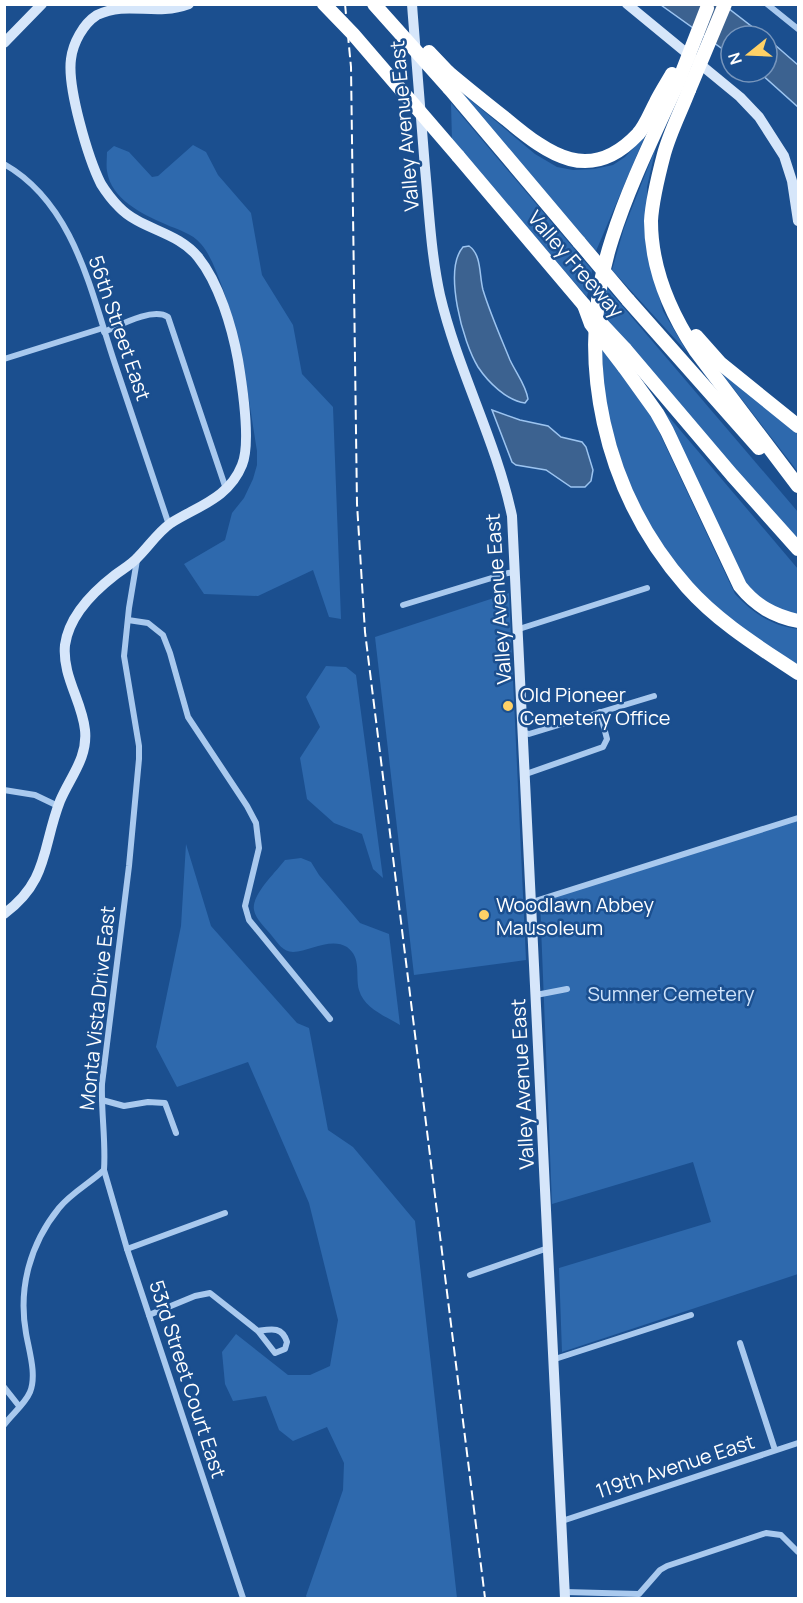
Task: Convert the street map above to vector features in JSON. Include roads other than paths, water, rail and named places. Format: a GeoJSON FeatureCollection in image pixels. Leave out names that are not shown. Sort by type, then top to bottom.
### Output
{"type":"FeatureCollection","features":[{"type":"Feature","properties":{"kind":"highway","name":"Valley Freeway"},"geometry":{"type":"LineString","coordinates":[[324,4],[353,34],[584,305],[625,349],[798,549]]}},
{"type":"Feature","properties":{"kind":"highway","name":"Valley Freeway"},"geometry":{"type":"LineString","coordinates":[[375,4],[628,300],[744,430],[798,496]]}},
{"type":"Feature","properties":{"kind":"highway"},"geometry":{"type":"LineString","coordinates":[[384,4],[448,72],[536,144],[556,156],[591,160],[607,156],[629,143],[645,124],[675,77]]}},
{"type":"Feature","properties":{"kind":"highway"},"geometry":{"type":"LineString","coordinates":[[725,4],[664,153],[651,219],[653,245],[672,311],[695,350],[798,486]]}},
{"type":"Feature","properties":{"kind":"highway"},"geometry":{"type":"LineString","coordinates":[[708,6],[675,77],[619,219],[605,266],[596,310],[595,333],[601,414],[610,451],[629,498],[645,530],[665,560],[688,588],[741,636],[798,673]]}},
{"type":"Feature","properties":{"kind":"highway"},"geometry":{"type":"LineString","coordinates":[[657,186],[657,219],[663,263],[672,291],[690,329],[720,363],[798,426]]}},
{"type":"Feature","properties":{"kind":"highway"},"geometry":{"type":"LineString","coordinates":[[584,305],[591,324],[657,413],[667,431],[740,586],[759,607],[798,621]]}},
{"type":"Feature","properties":{"kind":"main road"},"geometry":{"type":"LineString","coordinates":[[4,43],[42,4]]}},
{"type":"Feature","properties":{"kind":"main road"},"geometry":{"type":"LineString","coordinates":[[4,914],[27,894],[40,872],[59,807],[81,761],[85,744],[82,717],[66,671],[67,636],[81,609],[94,593],[138,558],[147,545],[169,525],[226,490],[242,465],[247,442],[238,360],[219,296],[210,275],[187,247],[170,235],[149,227],[126,213],[103,188],[89,150],[71,82],[71,55],[76,42],[89,22],[100,14],[123,5],[163,10],[189,4]]}},
{"type":"Feature","properties":{"kind":"main road","name":"Valley Avenue East"},"geometry":{"type":"LineString","coordinates":[[412,4],[433,257],[440,293],[454,345],[508,498],[512,516],[565,1595]]}},
{"type":"Feature","properties":{"kind":"main road"},"geometry":{"type":"LineString","coordinates":[[627,4],[740,97],[759,117],[784,156],[792,181],[798,221]]}},
{"type":"Feature","properties":{"kind":"street"},"geometry":{"type":"LineString","coordinates":[[767,4],[798,29]]}},
{"type":"Feature","properties":{"kind":"street","name":"56th Street East"},"geometry":{"type":"LineString","coordinates":[[4,164],[23,176],[43,196],[68,232],[88,278],[169,525]]}},
{"type":"Feature","properties":{"kind":"street"},"geometry":{"type":"LineString","coordinates":[[4,359],[149,315],[164,314],[170,321],[226,490]]}},
{"type":"Feature","properties":{"kind":"street","name":"Monta Vista Drive East"},"geometry":{"type":"LineString","coordinates":[[104,1170],[102,1100],[104,1069],[111,1027],[129,866],[140,746],[124,656],[138,558]]}},
{"type":"Feature","properties":{"kind":"street"},"geometry":{"type":"LineString","coordinates":[[403,605],[516,572]]}},
{"type":"Feature","properties":{"kind":"street"},"geometry":{"type":"LineString","coordinates":[[519,629],[647,588]]}},
{"type":"Feature","properties":{"kind":"street"},"geometry":{"type":"LineString","coordinates":[[128,620],[148,623],[163,635],[188,717],[256,823],[259,849],[245,906],[249,920],[330,1019]]}},
{"type":"Feature","properties":{"kind":"street"},"geometry":{"type":"LineString","coordinates":[[523,732],[529,734],[654,696]]}},
{"type":"Feature","properties":{"kind":"street"},"geometry":{"type":"LineString","coordinates":[[526,774],[603,747],[607,738],[600,712]]}},
{"type":"Feature","properties":{"kind":"street"},"geometry":{"type":"LineString","coordinates":[[4,790],[35,795],[59,807]]}},
{"type":"Feature","properties":{"kind":"street"},"geometry":{"type":"LineString","coordinates":[[532,902],[798,818]]}},
{"type":"Feature","properties":{"kind":"street"},"geometry":{"type":"LineString","coordinates":[[536,995],[567,989]]}},
{"type":"Feature","properties":{"kind":"street"},"geometry":{"type":"LineString","coordinates":[[102,1100],[124,1106],[165,1102],[176,1133]]}},
{"type":"Feature","properties":{"kind":"street"},"geometry":{"type":"LineString","coordinates":[[4,1425],[28,1396],[32,1387],[30,1352],[22,1301],[32,1256],[60,1206],[104,1170]]}},
{"type":"Feature","properties":{"kind":"street","name":"53rd Street Court East"},"geometry":{"type":"LineString","coordinates":[[104,1170],[127,1250],[243,1599]]}},
{"type":"Feature","properties":{"kind":"street"},"geometry":{"type":"LineString","coordinates":[[127,1250],[225,1213]]}},
{"type":"Feature","properties":{"kind":"street"},"geometry":{"type":"LineString","coordinates":[[470,1275],[548,1248]]}},
{"type":"Feature","properties":{"kind":"street"},"geometry":{"type":"LineString","coordinates":[[149,1315],[210,1293],[258,1332],[275,1353],[285,1349],[287,1342],[280,1330],[258,1332]]}},
{"type":"Feature","properties":{"kind":"street"},"geometry":{"type":"LineString","coordinates":[[555,1359],[691,1315]]}},
{"type":"Feature","properties":{"kind":"street"},"geometry":{"type":"LineString","coordinates":[[740,1343],[775,1450]]}},
{"type":"Feature","properties":{"kind":"street"},"geometry":{"type":"LineString","coordinates":[[4,1387],[19,1406]]}},
{"type":"Feature","properties":{"kind":"street","name":"119th Avenue East"},"geometry":{"type":"LineString","coordinates":[[562,1521],[798,1443]]}},
{"type":"Feature","properties":{"kind":"street"},"geometry":{"type":"LineString","coordinates":[[565,1595],[639,1596],[660,1570],[667,1566],[766,1533],[781,1535],[798,1552]]}},
{"type":"Feature","properties":{"kind":"railway"},"geometry":{"type":"LineString","coordinates":[[345,4],[351,67],[357,504],[365,632],[485,1598]]}},
{"type":"Feature","properties":{"kind":"place","name":"Old Pioneer Cemetery Office"},"geometry":{"type":"Point","coordinates":[508,706]}},
{"type":"Feature","properties":{"kind":"place","name":"Woodlawn Abbey Mausoleum"},"geometry":{"type":"Point","coordinates":[484,915]}},
{"type":"Feature","properties":{"kind":"park label","name":"Sumner Cemetery"},"geometry":{"type":"Point","coordinates":[671,993]}}]}
